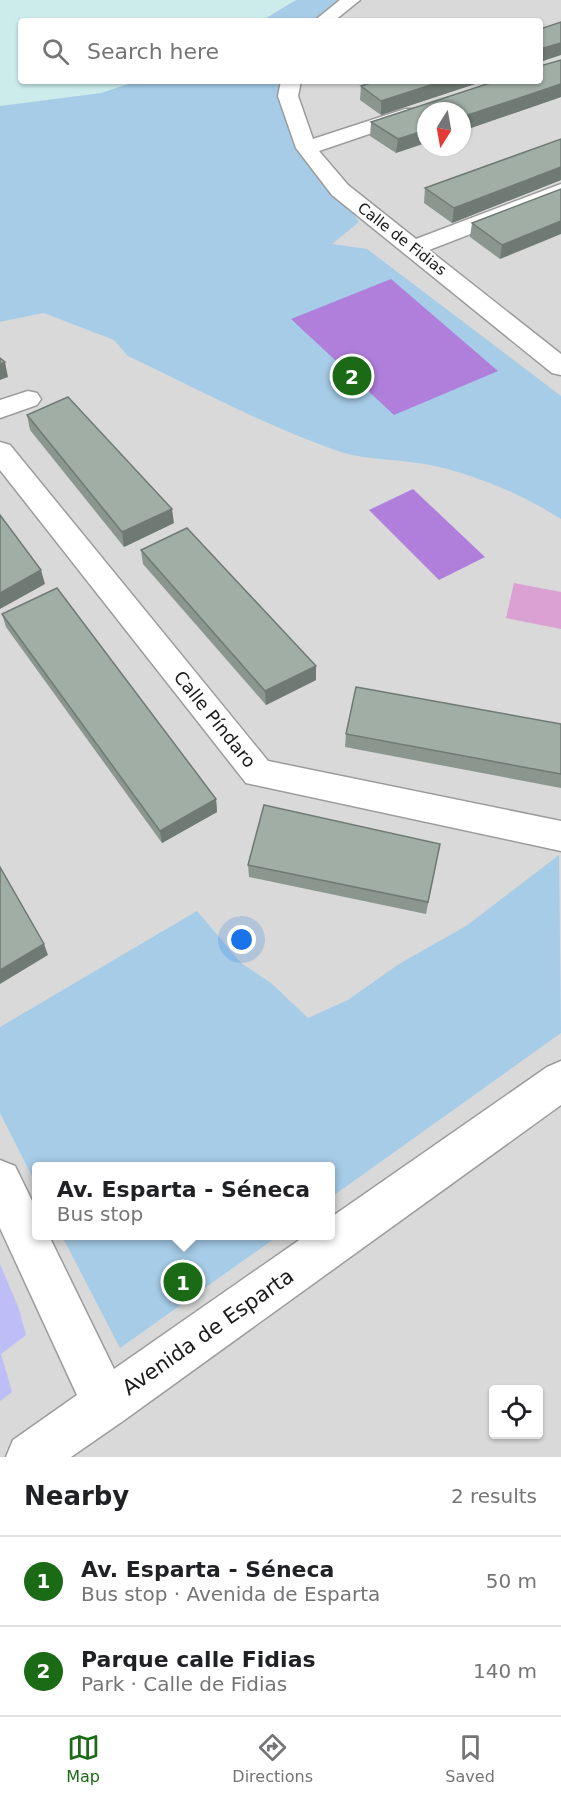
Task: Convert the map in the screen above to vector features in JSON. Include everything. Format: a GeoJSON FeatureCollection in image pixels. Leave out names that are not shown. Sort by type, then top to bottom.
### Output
{"type":"FeatureCollection","features":[{"type":"Feature","properties":{"kind":"street"},"geometry":{"type":"LineString","coordinates":[[327,18],[351,0]]}},
{"type":"Feature","properties":{"kind":"street","name":"Calle de Fidias"},"geometry":{"type":"LineString","coordinates":[[290,84],[288,96],[306,148],[340,190],[559,362]]}},
{"type":"Feature","properties":{"kind":"street"},"geometry":{"type":"LineString","coordinates":[[306,148],[417,112]]}},
{"type":"Feature","properties":{"kind":"street"},"geometry":{"type":"LineString","coordinates":[[414,248],[561,191]]}},
{"type":"Feature","properties":{"kind":"street"},"geometry":{"type":"LineString","coordinates":[[0,410],[28,399]]}},
{"type":"Feature","properties":{"kind":"street","name":"Calle Píndaro"},"geometry":{"type":"LineString","coordinates":[[0,451],[258,773],[561,837]]}},
{"type":"Feature","properties":{"kind":"street","name":"Avenida de Esparta"},"geometry":{"type":"LineString","coordinates":[[30,1457],[561,1081]]}},
{"type":"Feature","properties":{"kind":"street"},"geometry":{"type":"LineString","coordinates":[[0,1181],[106,1404]]}},
{"type":"Feature","properties":{"kind":"shaded area"},"geometry":{"type":"Polygon","coordinates":[[[0,0],[296,0],[266,18],[18,18],[18,84],[128,84],[101,93],[0,106],[0,0]]]}},
{"type":"Feature","properties":{"kind":"shaded area"},"geometry":{"type":"Polygon","coordinates":[[[296,0],[351,0],[327,18],[266,18],[296,0]]]}},
{"type":"Feature","properties":{"kind":"shaded area"},"geometry":{"type":"Polygon","coordinates":[[[351,0],[561,0],[561,1457],[0,1457],[0,322],[44,313],[288,84],[543,84],[543,18],[327,18],[351,0]]]}},
{"type":"Feature","properties":{"kind":"shaded area"},"geometry":{"type":"Polygon","coordinates":[[[128,84],[292,84],[306,148],[359,222],[332,244],[367,249],[561,396],[561,519],[516,494],[468,475],[424,464],[352,455],[313,442],[128,356],[114,340],[44,313],[0,322],[0,106],[101,93],[128,84]]]}},
{"type":"Feature","properties":{"kind":"shaded area"},"geometry":{"type":"Polygon","coordinates":[[[391,279],[498,371],[394,415],[291,319],[391,279]]]}},
{"type":"Feature","properties":{"kind":"shaded area"},"geometry":{"type":"Polygon","coordinates":[[[413,489],[485,557],[439,580],[369,510],[413,489]]]}},
{"type":"Feature","properties":{"kind":"shaded area"},"geometry":{"type":"Polygon","coordinates":[[[514,583],[561,592],[561,629],[506,618],[514,583]]]}},
{"type":"Feature","properties":{"kind":"shaded area"},"geometry":{"type":"Polygon","coordinates":[[[559,855],[561,1033],[335,1194],[335,1162],[32,1162],[32,1176],[0,1113],[0,1027],[197,911],[241,963],[271,983],[308,1018],[348,1000],[399,964],[466,926],[559,855]]]}},
{"type":"Feature","properties":{"kind":"shaded area"},"geometry":{"type":"Polygon","coordinates":[[[64,1240],[272,1240],[120,1348],[64,1240]]]}},
{"type":"Feature","properties":{"kind":"shaded area"},"geometry":{"type":"Polygon","coordinates":[[[0,1264],[19,1309],[26,1335],[1,1354],[12,1392],[0,1401],[0,1264]]]}},
{"type":"Feature","properties":{"kind":"building"},"geometry":{"type":"Polygon","coordinates":[[[561,22],[561,43],[543,48],[543,28],[561,22]]]}},
{"type":"Feature","properties":{"kind":"building"},"geometry":{"type":"Polygon","coordinates":[[[561,60],[561,84],[471,114],[471,102],[432,102],[487,84],[543,84],[543,65],[561,60]]]}},
{"type":"Feature","properties":{"kind":"building"},"geometry":{"type":"Polygon","coordinates":[[[367,84],[434,84],[381,101],[361,86],[367,84]]]}},
{"type":"Feature","properties":{"kind":"building"},"geometry":{"type":"Polygon","coordinates":[[[417,107],[417,133],[398,139],[371,122],[417,107]]]}},
{"type":"Feature","properties":{"kind":"building"},"geometry":{"type":"Polygon","coordinates":[[[561,139],[561,167],[454,208],[425,188],[561,139]]]}},
{"type":"Feature","properties":{"kind":"building"},"geometry":{"type":"Polygon","coordinates":[[[561,189],[561,221],[502,245],[472,223],[561,189]]]}},
{"type":"Feature","properties":{"kind":"building"},"geometry":{"type":"Polygon","coordinates":[[[68,397],[172,509],[122,532],[27,415],[68,397]]]}},
{"type":"Feature","properties":{"kind":"building"},"geometry":{"type":"Polygon","coordinates":[[[0,515],[41,570],[0,593],[0,515]]]}},
{"type":"Feature","properties":{"kind":"building"},"geometry":{"type":"Polygon","coordinates":[[[187,528],[316,666],[265,691],[141,550],[187,528]]]}},
{"type":"Feature","properties":{"kind":"building"},"geometry":{"type":"Polygon","coordinates":[[[57,588],[216,799],[160,831],[2,614],[57,588]]]}},
{"type":"Feature","properties":{"kind":"building"},"geometry":{"type":"Polygon","coordinates":[[[356,687],[561,724],[561,774],[346,734],[356,687]]]}},
{"type":"Feature","properties":{"kind":"building"},"geometry":{"type":"Polygon","coordinates":[[[264,805],[440,844],[428,902],[248,865],[264,805]]]}},
{"type":"Feature","properties":{"kind":"building"},"geometry":{"type":"Polygon","coordinates":[[[0,867],[44,944],[0,970],[0,867]]]}},
{"type":"Feature","properties":{"kind":"place","name":"Parque calle Fidias"},"geometry":{"type":"Point","coordinates":[352,376]}},
{"type":"Feature","properties":{"kind":"place","name":"Av. Esparta - Séneca"},"geometry":{"type":"Point","coordinates":[183,1282]}}]}
